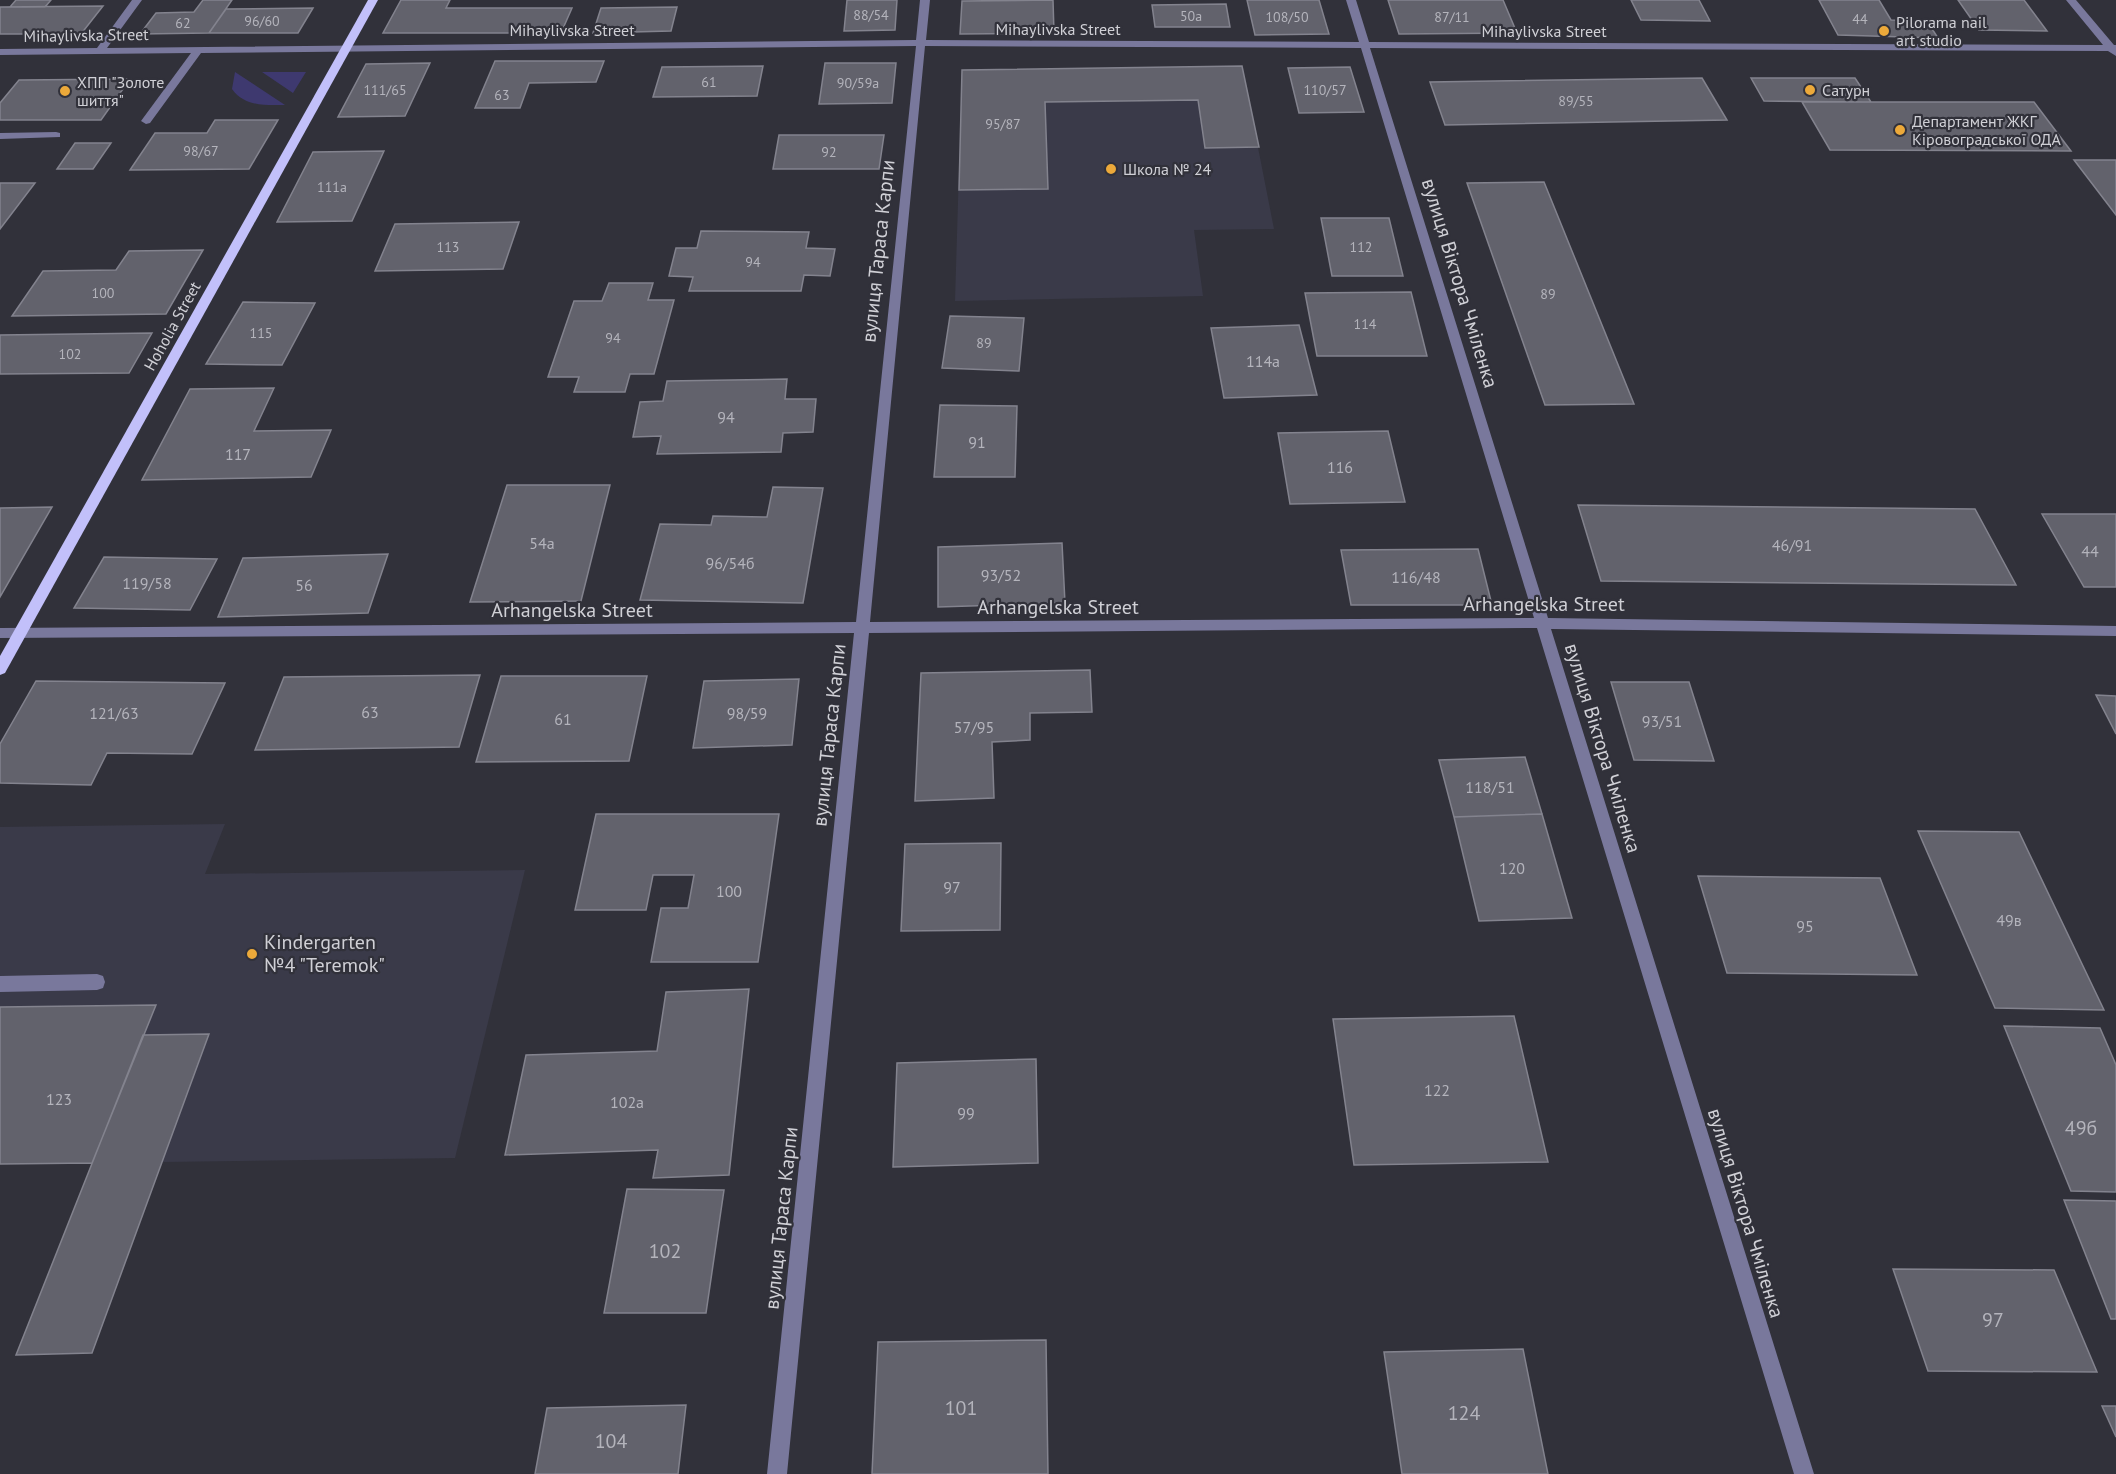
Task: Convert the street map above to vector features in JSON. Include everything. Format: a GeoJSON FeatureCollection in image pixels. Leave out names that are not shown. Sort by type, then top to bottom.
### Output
{"type":"FeatureCollection","features":[{"type":"Feature","properties":{"kind":"main road","name":"Hoholia Street"},"geometry":{"type":"LineString","coordinates":[[0,669],[373,0]]}},
{"type":"Feature","properties":{"kind":"street"},"geometry":{"type":"LineString","coordinates":[[101,50],[137,0]]}},
{"type":"Feature","properties":{"kind":"street","name":"вулиця Тараса Карпи"},"geometry":{"type":"LineString","coordinates":[[777,1474],[925,0]]}},
{"type":"Feature","properties":{"kind":"street","name":"вулиця Віктора Чміленка"},"geometry":{"type":"LineString","coordinates":[[1351,0],[1804,1474]]}},
{"type":"Feature","properties":{"kind":"street"},"geometry":{"type":"LineString","coordinates":[[2071,0],[2114,50]]}},
{"type":"Feature","properties":{"kind":"street","name":"Mihaylivska Street"},"geometry":{"type":"LineString","coordinates":[[2,54],[101,50],[346,47],[920,43],[2114,50]]}},
{"type":"Feature","properties":{"kind":"street"},"geometry":{"type":"LineString","coordinates":[[146,122],[199,49]]}},
{"type":"Feature","properties":{"kind":"street"},"geometry":{"type":"LineString","coordinates":[[0,136],[56,135]]}},
{"type":"Feature","properties":{"kind":"street","name":"Arhangelska Street"},"geometry":{"type":"LineString","coordinates":[[0,633],[1543,623],[2116,631]]}},
{"type":"Feature","properties":{"kind":"street"},"geometry":{"type":"LineString","coordinates":[[0,984],[97,982]]}},
{"type":"Feature","properties":{"kind":"shaded area","name":"Школа № 24"},"geometry":{"type":"Polygon","coordinates":[[[1242,66],[1274,229],[1194,230],[1203,296],[955,301],[962,70],[1242,66]]]}},
{"type":"Feature","properties":{"kind":"shaded area"},"geometry":{"type":"Polygon","coordinates":[[[235,72],[285,105],[256,104],[243,99],[232,89],[235,72]]]}},
{"type":"Feature","properties":{"kind":"shaded area"},"geometry":{"type":"Polygon","coordinates":[[[262,72],[306,72],[293,93],[262,72]]]}},
{"type":"Feature","properties":{"kind":"shaded area","name":"Kindergarten №4 \"Teremok\""},"geometry":{"type":"Polygon","coordinates":[[[225,824],[205,874],[525,870],[455,1158],[162,1162],[208,1034],[92,1163],[0,1164],[0,827],[225,824]]]}},
{"type":"Feature","properties":{"kind":"building"},"geometry":{"type":"Polygon","coordinates":[[[16,0],[51,0],[45,7],[10,7],[16,0]]]}},
{"type":"Feature","properties":{"kind":"building"},"geometry":{"type":"Polygon","coordinates":[[[203,0],[232,0],[209,33],[140,34],[156,13],[194,12],[203,0]]]}},
{"type":"Feature","properties":{"kind":"building"},"geometry":{"type":"Polygon","coordinates":[[[401,0],[450,0],[446,8],[572,8],[561,33],[383,33],[401,0]]]}},
{"type":"Feature","properties":{"kind":"building"},"geometry":{"type":"Polygon","coordinates":[[[847,0],[897,0],[895,30],[844,31],[847,0]]]}},
{"type":"Feature","properties":{"kind":"building"},"geometry":{"type":"Polygon","coordinates":[[[1053,0],[1054,33],[960,34],[962,1],[1053,0]]]}},
{"type":"Feature","properties":{"kind":"building"},"geometry":{"type":"Polygon","coordinates":[[[1247,0],[1319,0],[1329,34],[1255,35],[1247,0]]]}},
{"type":"Feature","properties":{"kind":"building"},"geometry":{"type":"Polygon","coordinates":[[[1388,0],[1503,0],[1517,33],[1399,34],[1388,0]]]}},
{"type":"Feature","properties":{"kind":"building"},"geometry":{"type":"Polygon","coordinates":[[[1631,0],[1699,0],[1710,21],[1641,20],[1631,0]]]}},
{"type":"Feature","properties":{"kind":"building"},"geometry":{"type":"Polygon","coordinates":[[[1819,0],[1879,0],[1891,20],[1927,21],[1938,38],[1838,35],[1819,0]]]}},
{"type":"Feature","properties":{"kind":"building"},"geometry":{"type":"Polygon","coordinates":[[[1958,0],[2024,0],[2047,31],[1979,30],[1958,0]]]}},
{"type":"Feature","properties":{"kind":"building"},"geometry":{"type":"Polygon","coordinates":[[[1226,4],[1230,27],[1155,27],[1152,5],[1226,4]]]}},
{"type":"Feature","properties":{"kind":"building"},"geometry":{"type":"Polygon","coordinates":[[[103,6],[81,34],[0,34],[0,7],[103,6]]]}},
{"type":"Feature","properties":{"kind":"building"},"geometry":{"type":"Polygon","coordinates":[[[677,7],[671,31],[593,33],[601,8],[677,7]]]}},
{"type":"Feature","properties":{"kind":"building"},"geometry":{"type":"Polygon","coordinates":[[[313,8],[298,33],[209,33],[226,9],[313,8]]]}},
{"type":"Feature","properties":{"kind":"building"},"geometry":{"type":"Polygon","coordinates":[[[495,61],[604,61],[596,82],[529,83],[520,108],[475,108],[495,61]]]}},
{"type":"Feature","properties":{"kind":"building"},"geometry":{"type":"Polygon","coordinates":[[[430,63],[405,116],[338,117],[366,64],[430,63]]]}},
{"type":"Feature","properties":{"kind":"building"},"geometry":{"type":"Polygon","coordinates":[[[825,63],[896,63],[892,103],[819,104],[825,63]]]}},
{"type":"Feature","properties":{"kind":"building"},"geometry":{"type":"Polygon","coordinates":[[[763,66],[757,96],[653,97],[662,67],[763,66]]]}},
{"type":"Feature","properties":{"kind":"building"},"geometry":{"type":"Polygon","coordinates":[[[1242,66],[1259,147],[1205,148],[1198,100],[1045,102],[1048,189],[959,190],[962,70],[1242,66]]]}},
{"type":"Feature","properties":{"kind":"building"},"geometry":{"type":"Polygon","coordinates":[[[1350,67],[1364,112],[1299,113],[1288,68],[1350,67]]]}},
{"type":"Feature","properties":{"kind":"building"},"geometry":{"type":"Polygon","coordinates":[[[1702,78],[1727,120],[1445,125],[1430,82],[1702,78]]]}},
{"type":"Feature","properties":{"kind":"building","name":"Сатурн"},"geometry":{"type":"Polygon","coordinates":[[[1751,78],[1855,78],[1871,102],[1764,101],[1751,78]]]}},
{"type":"Feature","properties":{"kind":"building","name":"ХПП \"Золоте шиття\""},"geometry":{"type":"Polygon","coordinates":[[[130,79],[101,120],[0,120],[0,103],[19,80],[130,79]]]}},
{"type":"Feature","properties":{"kind":"building"},"geometry":{"type":"Polygon","coordinates":[[[1802,102],[2034,102],[2071,151],[1830,150],[1802,102]]]}},
{"type":"Feature","properties":{"kind":"building"},"geometry":{"type":"Polygon","coordinates":[[[215,120],[278,120],[249,169],[130,170],[155,133],[207,133],[215,120]]]}},
{"type":"Feature","properties":{"kind":"building"},"geometry":{"type":"Polygon","coordinates":[[[779,135],[884,135],[879,169],[773,169],[779,135]]]}},
{"type":"Feature","properties":{"kind":"building"},"geometry":{"type":"Polygon","coordinates":[[[75,143],[111,143],[93,169],[57,169],[75,143]]]}},
{"type":"Feature","properties":{"kind":"building"},"geometry":{"type":"Polygon","coordinates":[[[384,151],[352,221],[277,222],[313,152],[384,151]]]}},
{"type":"Feature","properties":{"kind":"building"},"geometry":{"type":"Polygon","coordinates":[[[2074,160],[2116,160],[2116,215],[2074,160]]]}},
{"type":"Feature","properties":{"kind":"building"},"geometry":{"type":"Polygon","coordinates":[[[1544,182],[1634,404],[1545,405],[1467,183],[1544,182]]]}},
{"type":"Feature","properties":{"kind":"building"},"geometry":{"type":"Polygon","coordinates":[[[0,183],[35,183],[0,229],[0,183]]]}},
{"type":"Feature","properties":{"kind":"building"},"geometry":{"type":"Polygon","coordinates":[[[1321,218],[1389,218],[1403,276],[1332,276],[1321,218]]]}},
{"type":"Feature","properties":{"kind":"building"},"geometry":{"type":"Polygon","coordinates":[[[519,222],[503,269],[375,271],[395,224],[519,222]]]}},
{"type":"Feature","properties":{"kind":"building"},"geometry":{"type":"Polygon","coordinates":[[[701,231],[809,232],[806,248],[835,249],[830,276],[804,275],[801,291],[689,291],[693,277],[669,276],[676,248],[697,248],[701,231]]]}},
{"type":"Feature","properties":{"kind":"building"},"geometry":{"type":"Polygon","coordinates":[[[203,250],[166,314],[12,316],[43,271],[116,270],[129,251],[203,250]]]}},
{"type":"Feature","properties":{"kind":"building"},"geometry":{"type":"Polygon","coordinates":[[[609,283],[653,283],[648,300],[674,300],[654,374],[630,374],[625,392],[574,392],[579,377],[548,377],[574,301],[602,301],[609,283]]]}},
{"type":"Feature","properties":{"kind":"building"},"geometry":{"type":"Polygon","coordinates":[[[1411,292],[1427,356],[1317,356],[1305,293],[1411,292]]]}},
{"type":"Feature","properties":{"kind":"building"},"geometry":{"type":"Polygon","coordinates":[[[243,302],[315,303],[282,365],[206,364],[243,302]]]}},
{"type":"Feature","properties":{"kind":"building"},"geometry":{"type":"Polygon","coordinates":[[[950,316],[1024,318],[1019,371],[942,368],[950,316]]]}},
{"type":"Feature","properties":{"kind":"building"},"geometry":{"type":"Polygon","coordinates":[[[1299,325],[1317,395],[1224,398],[1211,328],[1299,325]]]}},
{"type":"Feature","properties":{"kind":"building"},"geometry":{"type":"Polygon","coordinates":[[[152,333],[129,373],[0,374],[0,335],[152,333]]]}},
{"type":"Feature","properties":{"kind":"building"},"geometry":{"type":"Polygon","coordinates":[[[787,379],[785,399],[816,399],[813,432],[783,433],[781,452],[657,454],[661,436],[633,437],[640,402],[663,401],[667,381],[787,379]]]}},
{"type":"Feature","properties":{"kind":"building"},"geometry":{"type":"Polygon","coordinates":[[[274,388],[254,431],[331,430],[311,477],[142,480],[190,389],[274,388]]]}},
{"type":"Feature","properties":{"kind":"building"},"geometry":{"type":"Polygon","coordinates":[[[940,405],[1017,406],[1015,477],[934,477],[940,405]]]}},
{"type":"Feature","properties":{"kind":"building"},"geometry":{"type":"Polygon","coordinates":[[[1388,431],[1405,502],[1290,504],[1278,433],[1388,431]]]}},
{"type":"Feature","properties":{"kind":"building"},"geometry":{"type":"Polygon","coordinates":[[[507,485],[610,485],[581,601],[470,602],[507,485]]]}},
{"type":"Feature","properties":{"kind":"building"},"geometry":{"type":"Polygon","coordinates":[[[773,487],[823,488],[803,603],[640,600],[660,524],[711,525],[713,516],[767,517],[773,487]]]}},
{"type":"Feature","properties":{"kind":"building"},"geometry":{"type":"Polygon","coordinates":[[[1578,505],[1975,509],[2016,585],[1601,581],[1578,505]]]}},
{"type":"Feature","properties":{"kind":"building"},"geometry":{"type":"Polygon","coordinates":[[[52,507],[0,597],[0,508],[52,507]]]}},
{"type":"Feature","properties":{"kind":"building"},"geometry":{"type":"Polygon","coordinates":[[[2042,514],[2116,514],[2116,587],[2084,587],[2042,514]]]}},
{"type":"Feature","properties":{"kind":"building"},"geometry":{"type":"Polygon","coordinates":[[[1062,543],[1065,603],[938,607],[938,547],[1062,543]]]}},
{"type":"Feature","properties":{"kind":"building"},"geometry":{"type":"Polygon","coordinates":[[[1478,549],[1492,605],[1351,605],[1341,550],[1478,549]]]}},
{"type":"Feature","properties":{"kind":"building"},"geometry":{"type":"Polygon","coordinates":[[[388,554],[368,613],[218,617],[243,558],[388,554]]]}},
{"type":"Feature","properties":{"kind":"building"},"geometry":{"type":"Polygon","coordinates":[[[104,557],[217,559],[190,610],[74,608],[104,557]]]}},
{"type":"Feature","properties":{"kind":"building"},"geometry":{"type":"Polygon","coordinates":[[[1090,670],[1092,712],[1030,713],[1030,740],[992,742],[994,798],[915,801],[921,673],[1090,670]]]}},
{"type":"Feature","properties":{"kind":"building"},"geometry":{"type":"Polygon","coordinates":[[[480,675],[459,747],[255,750],[284,677],[480,675]]]}},
{"type":"Feature","properties":{"kind":"building"},"geometry":{"type":"Polygon","coordinates":[[[501,676],[647,676],[629,761],[476,762],[501,676]]]}},
{"type":"Feature","properties":{"kind":"building"},"geometry":{"type":"Polygon","coordinates":[[[799,679],[792,745],[693,748],[704,681],[799,679]]]}},
{"type":"Feature","properties":{"kind":"building"},"geometry":{"type":"Polygon","coordinates":[[[36,681],[225,683],[192,754],[107,753],[91,785],[0,783],[0,744],[36,681]]]}},
{"type":"Feature","properties":{"kind":"building"},"geometry":{"type":"Polygon","coordinates":[[[1611,682],[1689,682],[1714,761],[1634,760],[1611,682]]]}},
{"type":"Feature","properties":{"kind":"building"},"geometry":{"type":"Polygon","coordinates":[[[2096,695],[2116,696],[2116,734],[2096,695]]]}},
{"type":"Feature","properties":{"kind":"building"},"geometry":{"type":"Polygon","coordinates":[[[1525,757],[1542,814],[1454,817],[1439,760],[1525,757]]]}},
{"type":"Feature","properties":{"kind":"building"},"geometry":{"type":"Polygon","coordinates":[[[596,814],[779,814],[758,962],[651,962],[661,908],[688,908],[694,875],[653,875],[646,910],[575,910],[596,814]]]}},
{"type":"Feature","properties":{"kind":"building"},"geometry":{"type":"Polygon","coordinates":[[[1542,814],[1572,918],[1479,921],[1454,817],[1542,814]]]}},
{"type":"Feature","properties":{"kind":"building"},"geometry":{"type":"Polygon","coordinates":[[[1918,831],[2019,832],[2104,1010],[1995,1008],[1918,831]]]}},
{"type":"Feature","properties":{"kind":"building"},"geometry":{"type":"Polygon","coordinates":[[[1001,843],[1000,930],[901,931],[905,844],[1001,843]]]}},
{"type":"Feature","properties":{"kind":"building"},"geometry":{"type":"Polygon","coordinates":[[[1698,876],[1880,878],[1917,975],[1727,973],[1698,876]]]}},
{"type":"Feature","properties":{"kind":"building"},"geometry":{"type":"Polygon","coordinates":[[[749,989],[729,1175],[653,1178],[658,1150],[505,1155],[526,1055],[657,1051],[666,992],[749,989]]]}},
{"type":"Feature","properties":{"kind":"building"},"geometry":{"type":"Polygon","coordinates":[[[156,1005],[92,1163],[0,1164],[0,1007],[156,1005]]]}},
{"type":"Feature","properties":{"kind":"building"},"geometry":{"type":"Polygon","coordinates":[[[1514,1016],[1548,1162],[1354,1165],[1333,1019],[1514,1016]]]}},
{"type":"Feature","properties":{"kind":"building"},"geometry":{"type":"Polygon","coordinates":[[[2004,1026],[2100,1028],[2116,1065],[2116,1192],[2071,1191],[2004,1026]]]}},
{"type":"Feature","properties":{"kind":"building"},"geometry":{"type":"Polygon","coordinates":[[[209,1034],[92,1353],[16,1355],[143,1035],[209,1034]]]}},
{"type":"Feature","properties":{"kind":"building"},"geometry":{"type":"Polygon","coordinates":[[[1036,1059],[1038,1163],[893,1167],[897,1063],[1036,1059]]]}},
{"type":"Feature","properties":{"kind":"building"},"geometry":{"type":"Polygon","coordinates":[[[627,1189],[724,1190],[706,1313],[604,1313],[627,1189]]]}},
{"type":"Feature","properties":{"kind":"building"},"geometry":{"type":"Polygon","coordinates":[[[2064,1200],[2116,1201],[2116,1319],[2111,1319],[2064,1200]]]}},
{"type":"Feature","properties":{"kind":"building"},"geometry":{"type":"Polygon","coordinates":[[[1893,1269],[2054,1270],[2097,1372],[1928,1371],[1893,1269]]]}},
{"type":"Feature","properties":{"kind":"building"},"geometry":{"type":"Polygon","coordinates":[[[1046,1340],[1048,1474],[872,1474],[878,1342],[1046,1340]]]}},
{"type":"Feature","properties":{"kind":"building"},"geometry":{"type":"Polygon","coordinates":[[[1523,1349],[1548,1474],[1402,1474],[1384,1352],[1523,1349]]]}},
{"type":"Feature","properties":{"kind":"building"},"geometry":{"type":"Polygon","coordinates":[[[686,1405],[678,1474],[535,1474],[547,1408],[686,1405]]]}},
{"type":"Feature","properties":{"kind":"building"},"geometry":{"type":"Polygon","coordinates":[[[2102,1406],[2116,1406],[2116,1437],[2102,1406]]]}},
{"type":"Feature","properties":{"kind":"place","name":"Pilorama nail art studio"},"geometry":{"type":"Point","coordinates":[1884,31]}},
{"type":"Feature","properties":{"kind":"place","name":"Сатурн"},"geometry":{"type":"Point","coordinates":[1810,90]}},
{"type":"Feature","properties":{"kind":"place","name":"ХПП \"Золоте шиття\""},"geometry":{"type":"Point","coordinates":[65,91]}},
{"type":"Feature","properties":{"kind":"place","name":"Департамент ЖКГ Кіровоградської ОДА"},"geometry":{"type":"Point","coordinates":[1900,130]}},
{"type":"Feature","properties":{"kind":"place","name":"Школа № 24"},"geometry":{"type":"Point","coordinates":[1111,169]}},
{"type":"Feature","properties":{"kind":"place","name":"Kindergarten №4 \"Teremok\""},"geometry":{"type":"Point","coordinates":[252,954]}}]}
